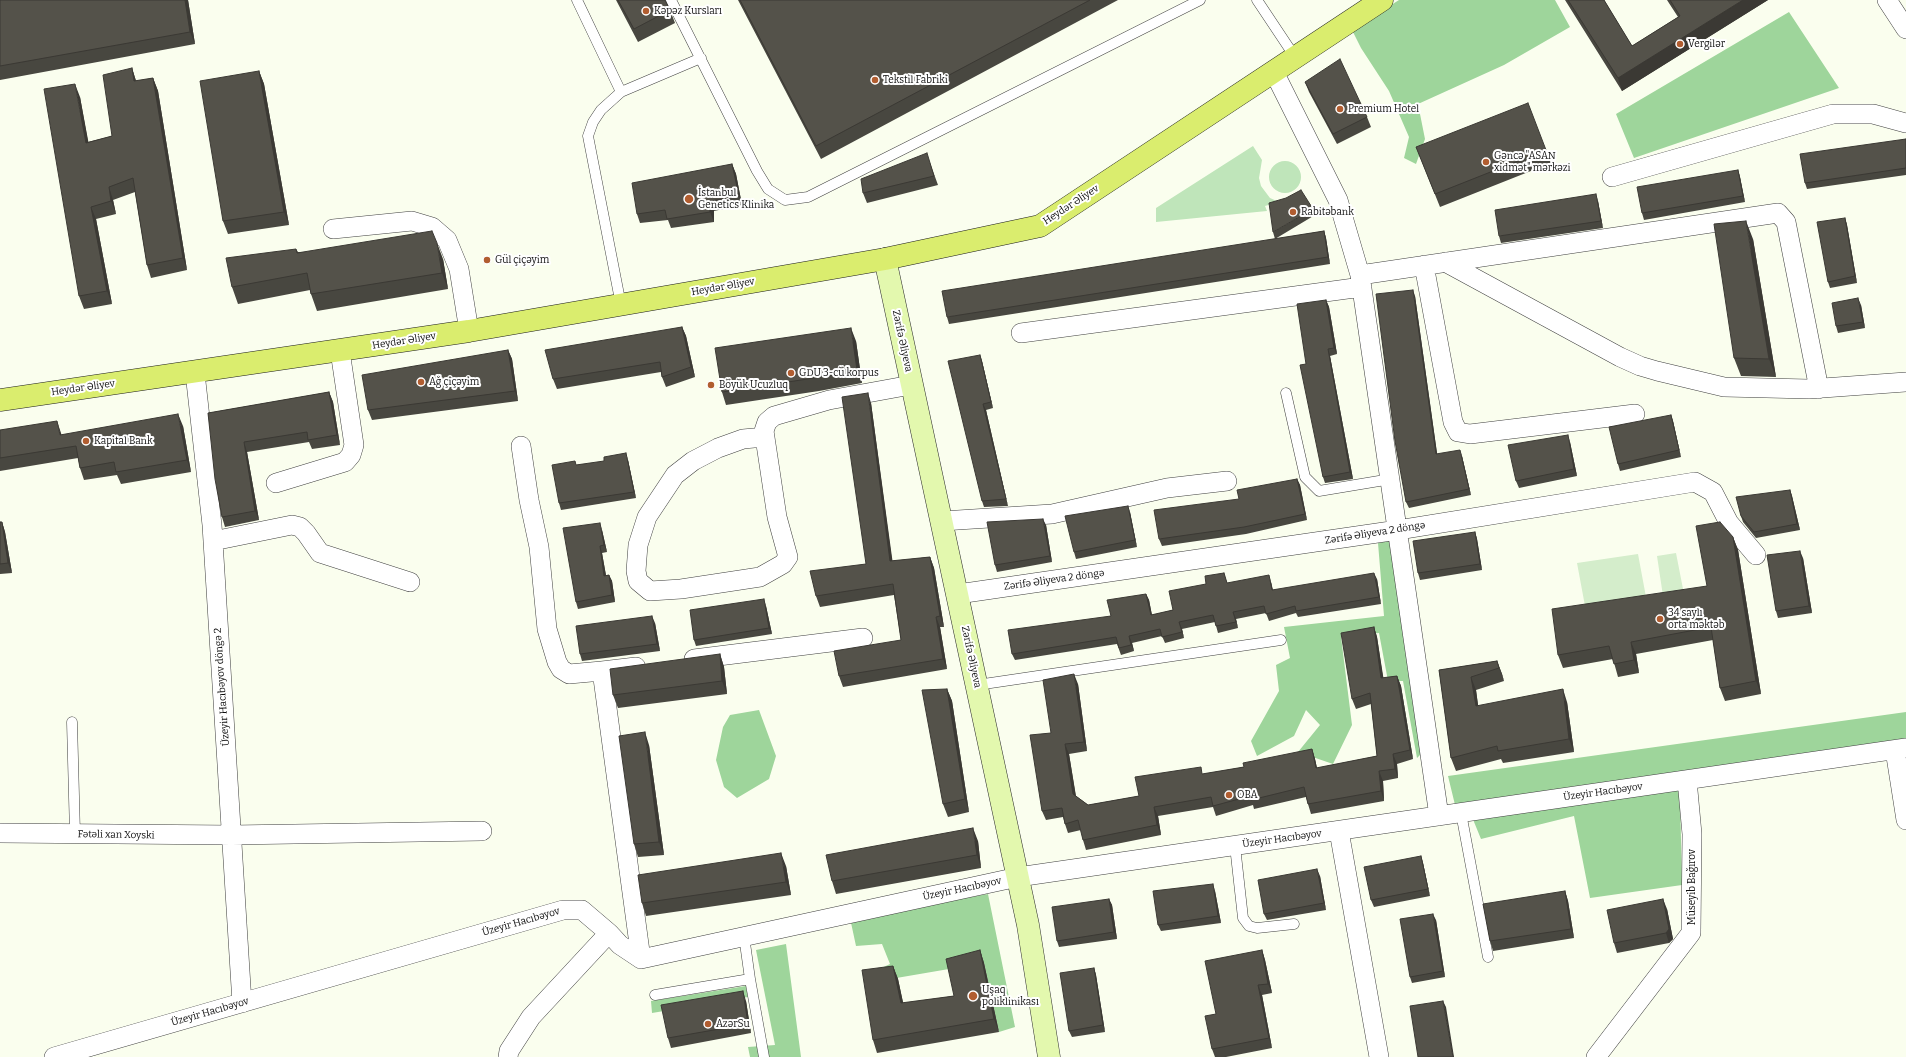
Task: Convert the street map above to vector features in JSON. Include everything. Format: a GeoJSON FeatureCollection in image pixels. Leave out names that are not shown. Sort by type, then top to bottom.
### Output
{"type":"FeatureCollection","features":[{"type":"Feature","properties":{"kind":"main road","name":"Heydər Əliyev"},"geometry":{"type":"LineString","coordinates":[[0,400],[469,331],[885,259],[1040,226],[1382,0]]}},
{"type":"Feature","properties":{"kind":"street"},"geometry":{"type":"LineString","coordinates":[[1887,0],[1906,29]]}},
{"type":"Feature","properties":{"kind":"street"},"geometry":{"type":"LineString","coordinates":[[1274,72],[1338,200],[1361,281],[1439,816]]}},
{"type":"Feature","properties":{"kind":"street"},"geometry":{"type":"LineString","coordinates":[[1612,177],[1833,114],[1873,114],[1906,123]]}},
{"type":"Feature","properties":{"kind":"street"},"geometry":{"type":"LineString","coordinates":[[1021,333],[1361,281],[1424,265],[1778,213],[1786,222],[1819,389]]}},
{"type":"Feature","properties":{"kind":"street"},"geometry":{"type":"LineString","coordinates":[[333,229],[412,221],[432,227],[447,240],[459,268],[469,331]]}},
{"type":"Feature","properties":{"kind":"street","name":"Zərifə Əliyeva"},"geometry":{"type":"LineString","coordinates":[[885,259],[1028,925],[1049,1057]]}},
{"type":"Feature","properties":{"kind":"street"},"geometry":{"type":"LineString","coordinates":[[1445,262],[1640,366],[1724,387],[1819,389],[1906,382]]}},
{"type":"Feature","properties":{"kind":"street"},"geometry":{"type":"LineString","coordinates":[[1424,265],[1453,422],[1458,432],[1470,434],[1634,414]]}},
{"type":"Feature","properties":{"kind":"street"},"geometry":{"type":"LineString","coordinates":[[276,483],[345,462],[351,455],[354,445],[340,351]]}},
{"type":"Feature","properties":{"kind":"street","name":"Üzeyir Hacıbəyov döngə 2"},"geometry":{"type":"LineString","coordinates":[[195,372],[213,541],[242,1003]]}},
{"type":"Feature","properties":{"kind":"street"},"geometry":{"type":"LineString","coordinates":[[765,437],[743,439],[718,448],[693,461],[675,475],[648,517],[638,545],[636,571],[638,581],[650,591],[681,589],[760,577],[784,564],[788,556],[777,517],[769,456],[764,431],[767,422],[774,416],[829,400],[911,385]]}},
{"type":"Feature","properties":{"kind":"street"},"geometry":{"type":"LineString","coordinates":[[522,446],[529,500],[540,547],[547,629],[557,662],[561,669],[569,674],[863,638]]}},
{"type":"Feature","properties":{"kind":"street"},"geometry":{"type":"LineString","coordinates":[[942,521],[1052,514],[1167,488],[1227,480]]}},
{"type":"Feature","properties":{"kind":"street","name":"Zərifə Əliyeva 2 döngə"},"geometry":{"type":"LineString","coordinates":[[958,594],[1398,530],[1695,482],[1713,492],[1729,523],[1756,555]]}},
{"type":"Feature","properties":{"kind":"street"},"geometry":{"type":"LineString","coordinates":[[213,541],[292,525],[300,527],[320,553],[410,582]]}},
{"type":"Feature","properties":{"kind":"street"},"geometry":{"type":"LineString","coordinates":[[602,671],[640,959]]}},
{"type":"Feature","properties":{"kind":"street"},"geometry":{"type":"LineString","coordinates":[[1900,749],[1906,820]]}},
{"type":"Feature","properties":{"kind":"street","name":"Üzeyir Hacıbəyov"},"geometry":{"type":"LineString","coordinates":[[54,1057],[98,1051],[242,1003],[563,910],[582,910],[609,933],[620,945],[640,959],[1018,878],[1900,749]]}},
{"type":"Feature","properties":{"kind":"street","name":"Müseyib Bağırov"},"geometry":{"type":"LineString","coordinates":[[1596,1057],[1691,933],[1692,834],[1687,780]]}},
{"type":"Feature","properties":{"kind":"street","name":"Fətəli xan Xoyski"},"geometry":{"type":"LineString","coordinates":[[0,834],[232,835],[482,831]]}},
{"type":"Feature","properties":{"kind":"street"},"geometry":{"type":"LineString","coordinates":[[1339,831],[1379,1057]]}},
{"type":"Feature","properties":{"kind":"street"},"geometry":{"type":"LineString","coordinates":[[508,1057],[509,1051],[531,1017],[609,933]]}},
{"type":"Feature","properties":{"kind":"lane"},"geometry":{"type":"LineString","coordinates":[[577,0],[621,92]]}},
{"type":"Feature","properties":{"kind":"lane"},"geometry":{"type":"LineString","coordinates":[[671,0],[757,171],[768,189],[785,200],[808,197],[1200,0]]}},
{"type":"Feature","properties":{"kind":"lane"},"geometry":{"type":"LineString","coordinates":[[1257,0],[1295,57]]}},
{"type":"Feature","properties":{"kind":"lane"},"geometry":{"type":"LineString","coordinates":[[621,305],[588,136],[593,122],[601,110],[621,92],[701,58]]}},
{"type":"Feature","properties":{"kind":"lane"},"geometry":{"type":"LineString","coordinates":[[1286,393],[1305,477],[1319,491],[1391,479]]}},
{"type":"Feature","properties":{"kind":"lane"},"geometry":{"type":"LineString","coordinates":[[977,686],[1281,640]]}},
{"type":"Feature","properties":{"kind":"lane"},"geometry":{"type":"LineString","coordinates":[[72,722],[75,834]]}},
{"type":"Feature","properties":{"kind":"lane"},"geometry":{"type":"LineString","coordinates":[[1461,813],[1488,957]]}},
{"type":"Feature","properties":{"kind":"lane"},"geometry":{"type":"LineString","coordinates":[[1235,846],[1243,918],[1249,926],[1257,928],[1294,924]]}},
{"type":"Feature","properties":{"kind":"lane"},"geometry":{"type":"LineString","coordinates":[[744,936],[764,1057]]}},
{"type":"Feature","properties":{"kind":"lane"},"geometry":{"type":"LineString","coordinates":[[655,995],[750,979]]}},
{"type":"Feature","properties":{"kind":"green space"},"geometry":{"type":"Polygon","coordinates":[[[1399,0],[1555,0],[1570,27],[1504,65],[1418,104],[1425,139],[1416,164],[1404,158],[1409,137],[1389,91],[1361,48],[1352,30],[1399,0]]]}},
{"type":"Feature","properties":{"kind":"green space"},"geometry":{"type":"Polygon","coordinates":[[[1789,12],[1839,88],[1634,158],[1616,114],[1789,12]]]}},
{"type":"Feature","properties":{"kind":"green space"},"geometry":{"type":"Polygon","coordinates":[[[1253,146],[1262,160],[1259,178],[1261,186],[1270,198],[1279,202],[1265,206],[1267,211],[1156,222],[1156,208],[1253,146]]]}},
{"type":"Feature","properties":{"kind":"green space"},"geometry":{"type":"Polygon","coordinates":[[[1282,161],[1288,161],[1298,168],[1301,177],[1300,183],[1294,190],[1288,193],[1282,193],[1272,186],[1269,180],[1269,174],[1276,164],[1282,161]]]}},
{"type":"Feature","properties":{"kind":"green space"},"geometry":{"type":"Polygon","coordinates":[[[1393,539],[1424,751],[1417,758],[1403,681],[1388,681],[1379,633],[1341,637],[1352,725],[1333,764],[1298,752],[1320,725],[1306,710],[1294,736],[1257,756],[1251,741],[1279,691],[1276,665],[1290,658],[1284,627],[1384,616],[1378,543],[1393,539]]]}},
{"type":"Feature","properties":{"kind":"green space"},"geometry":{"type":"Polygon","coordinates":[[[1676,553],[1684,594],[1663,596],[1657,556],[1676,553]]]}},
{"type":"Feature","properties":{"kind":"green space"},"geometry":{"type":"Polygon","coordinates":[[[1638,554],[1646,597],[1585,606],[1577,563],[1638,554]]]}},
{"type":"Feature","properties":{"kind":"green space"},"geometry":{"type":"Polygon","coordinates":[[[759,710],[776,756],[769,779],[737,798],[724,787],[716,760],[723,727],[730,715],[759,710]]]}},
{"type":"Feature","properties":{"kind":"green space"},"geometry":{"type":"Polygon","coordinates":[[[1906,712],[1906,743],[1456,809],[1448,776],[1906,712]]]}},
{"type":"Feature","properties":{"kind":"green space"},"geometry":{"type":"Polygon","coordinates":[[[1677,788],[1680,795],[1682,885],[1590,898],[1574,816],[1481,839],[1472,817],[1677,788]]]}},
{"type":"Feature","properties":{"kind":"green space"},"geometry":{"type":"Polygon","coordinates":[[[988,894],[1015,1027],[999,1032],[984,963],[873,982],[869,974],[890,964],[882,944],[856,946],[850,918],[988,894]]]}},
{"type":"Feature","properties":{"kind":"green space"},"geometry":{"type":"Polygon","coordinates":[[[786,944],[801,1057],[750,1057],[748,1047],[775,1045],[756,950],[786,944]]]}},
{"type":"Feature","properties":{"kind":"green space"},"geometry":{"type":"Polygon","coordinates":[[[746,986],[748,997],[652,1013],[651,1001],[746,986]]]}},
{"type":"Feature","properties":{"kind":"building"},"geometry":{"type":"Polygon","coordinates":[[[0,0],[185,0],[190,32],[0,66],[0,0]]]}},
{"type":"Feature","properties":{"kind":"building"},"geometry":{"type":"Polygon","coordinates":[[[618,0],[665,0],[670,10],[634,29],[618,0]]]}},
{"type":"Feature","properties":{"kind":"building","name":"Tekstil Fabriki"},"geometry":{"type":"Polygon","coordinates":[[[740,0],[1090,0],[816,146],[740,0]]]}},
{"type":"Feature","properties":{"kind":"building","name":"Vergilər"},"geometry":{"type":"Polygon","coordinates":[[[1568,0],[1604,0],[1632,46],[1680,16],[1670,0],[1743,0],[1618,78],[1568,0]]]}},
{"type":"Feature","properties":{"kind":"building","name":"Premium Hotel"},"geometry":{"type":"Polygon","coordinates":[[[1340,59],[1367,117],[1333,134],[1305,82],[1340,59]]]}},
{"type":"Feature","properties":{"kind":"building"},"geometry":{"type":"Polygon","coordinates":[[[132,68],[134,81],[153,78],[183,258],[147,265],[133,178],[109,187],[111,201],[91,207],[107,291],[79,296],[44,89],[75,84],[86,143],[112,136],[103,75],[132,68]]]}},
{"type":"Feature","properties":{"kind":"building"},"geometry":{"type":"Polygon","coordinates":[[[259,71],[284,212],[223,221],[200,81],[259,71]]]}},
{"type":"Feature","properties":{"kind":"building","name":"Gəncə \"ASAN xidmət\" mərkəzi"},"geometry":{"type":"Polygon","coordinates":[[[1528,103],[1546,150],[1435,194],[1416,147],[1528,103]]]}},
{"type":"Feature","properties":{"kind":"building"},"geometry":{"type":"Polygon","coordinates":[[[1906,139],[1906,168],[1805,183],[1800,154],[1906,139]]]}},
{"type":"Feature","properties":{"kind":"building"},"geometry":{"type":"Polygon","coordinates":[[[927,153],[934,176],[863,193],[861,179],[927,153]]]}},
{"type":"Feature","properties":{"kind":"building","name":"İstanbul Genetics Klinika"},"geometry":{"type":"Polygon","coordinates":[[[732,164],[739,196],[710,201],[710,212],[667,219],[665,210],[637,214],[632,183],[732,164]]]}},
{"type":"Feature","properties":{"kind":"building"},"geometry":{"type":"Polygon","coordinates":[[[1738,170],[1743,196],[1642,213],[1637,187],[1738,170]]]}},
{"type":"Feature","properties":{"kind":"building","name":"Rabitəbank"},"geometry":{"type":"Polygon","coordinates":[[[1301,190],[1313,209],[1273,232],[1269,203],[1286,198],[1301,190]]]}},
{"type":"Feature","properties":{"kind":"building"},"geometry":{"type":"Polygon","coordinates":[[[1596,194],[1601,221],[1499,236],[1495,210],[1596,194]]]}},
{"type":"Feature","properties":{"kind":"building"},"geometry":{"type":"Polygon","coordinates":[[[1845,218],[1855,276],[1828,282],[1817,222],[1845,218]]]}},
{"type":"Feature","properties":{"kind":"building"},"geometry":{"type":"Polygon","coordinates":[[[1746,221],[1769,359],[1734,358],[1714,224],[1746,221]]]}},
{"type":"Feature","properties":{"kind":"building"},"geometry":{"type":"Polygon","coordinates":[[[432,231],[437,243],[442,273],[311,294],[307,273],[232,287],[226,258],[296,249],[297,253],[432,231]]]}},
{"type":"Feature","properties":{"kind":"building"},"geometry":{"type":"Polygon","coordinates":[[[1324,231],[1328,257],[947,317],[942,291],[1324,231]]]}},
{"type":"Feature","properties":{"kind":"building"},"geometry":{"type":"Polygon","coordinates":[[[1413,290],[1436,454],[1460,450],[1469,489],[1406,502],[1395,441],[1376,294],[1413,290]]]}},
{"type":"Feature","properties":{"kind":"building"},"geometry":{"type":"Polygon","coordinates":[[[1858,298],[1863,322],[1836,326],[1832,303],[1858,298]]]}},
{"type":"Feature","properties":{"kind":"building"},"geometry":{"type":"Polygon","coordinates":[[[1326,300],[1334,348],[1328,349],[1350,472],[1323,477],[1300,365],[1306,364],[1297,304],[1326,300]]]}},
{"type":"Feature","properties":{"kind":"building"},"geometry":{"type":"Polygon","coordinates":[[[682,327],[691,367],[662,377],[660,362],[553,379],[545,350],[682,327]]]}},
{"type":"Feature","properties":{"kind":"building","name":"GDU 3-cü korpus"},"geometry":{"type":"Polygon","coordinates":[[[851,328],[857,370],[722,392],[715,348],[851,328]]]}},
{"type":"Feature","properties":{"kind":"building"},"geometry":{"type":"Polygon","coordinates":[[[508,350],[515,391],[368,410],[362,375],[508,350]]]}},
{"type":"Feature","properties":{"kind":"building"},"geometry":{"type":"Polygon","coordinates":[[[980,355],[991,402],[983,404],[1006,499],[982,501],[948,361],[980,355]]]}},
{"type":"Feature","properties":{"kind":"building"},"geometry":{"type":"Polygon","coordinates":[[[329,392],[337,435],[308,440],[307,432],[244,442],[255,511],[222,517],[215,479],[208,413],[329,392]]]}},
{"type":"Feature","properties":{"kind":"building"},"geometry":{"type":"Polygon","coordinates":[[[868,393],[890,561],[930,557],[940,616],[936,617],[943,659],[839,676],[834,651],[901,640],[893,584],[816,596],[810,571],[866,564],[842,397],[868,393]]]}},
{"type":"Feature","properties":{"kind":"building"},"geometry":{"type":"Polygon","coordinates":[[[178,414],[187,460],[116,472],[114,462],[80,468],[76,446],[0,458],[0,430],[57,421],[60,435],[178,414]]]}},
{"type":"Feature","properties":{"kind":"building"},"geometry":{"type":"Polygon","coordinates":[[[1671,415],[1679,450],[1618,464],[1609,427],[1671,415]]]}},
{"type":"Feature","properties":{"kind":"building"},"geometry":{"type":"Polygon","coordinates":[[[1568,435],[1574,469],[1516,481],[1508,445],[1568,435]]]}},
{"type":"Feature","properties":{"kind":"building"},"geometry":{"type":"Polygon","coordinates":[[[626,453],[634,492],[559,503],[552,465],[575,461],[576,465],[604,461],[604,457],[626,453]]]}},
{"type":"Feature","properties":{"kind":"building"},"geometry":{"type":"Polygon","coordinates":[[[1297,479],[1305,514],[1244,527],[1159,539],[1154,510],[1239,499],[1237,490],[1297,479]]]}},
{"type":"Feature","properties":{"kind":"building"},"geometry":{"type":"Polygon","coordinates":[[[1790,490],[1797,524],[1754,532],[1741,516],[1736,497],[1790,490]]]}},
{"type":"Feature","properties":{"kind":"building"},"geometry":{"type":"Polygon","coordinates":[[[1128,506],[1135,540],[1074,552],[1065,516],[1128,506]]]}},
{"type":"Feature","properties":{"kind":"building"},"geometry":{"type":"Polygon","coordinates":[[[1043,519],[1050,556],[995,565],[987,522],[1043,519]]]}},
{"type":"Feature","properties":{"kind":"building"},"geometry":{"type":"Polygon","coordinates":[[[0,522],[2,522],[8,563],[0,564],[0,522]]]}},
{"type":"Feature","properties":{"kind":"building","name":"34 saylı orta məktəb"},"geometry":{"type":"Polygon","coordinates":[[[1720,522],[1733,537],[1756,681],[1720,688],[1711,627],[1631,642],[1634,660],[1614,664],[1609,646],[1558,655],[1552,609],[1707,586],[1696,526],[1720,522]]]}},
{"type":"Feature","properties":{"kind":"building"},"geometry":{"type":"Polygon","coordinates":[[[600,523],[604,545],[600,546],[604,576],[609,575],[612,595],[576,602],[563,528],[600,523]]]}},
{"type":"Feature","properties":{"kind":"building"},"geometry":{"type":"Polygon","coordinates":[[[1475,532],[1480,564],[1418,573],[1413,541],[1475,532]]]}},
{"type":"Feature","properties":{"kind":"building"},"geometry":{"type":"Polygon","coordinates":[[[1800,551],[1809,606],[1776,611],[1767,555],[1800,551]]]}},
{"type":"Feature","properties":{"kind":"building"},"geometry":{"type":"Polygon","coordinates":[[[1224,573],[1227,583],[1269,575],[1272,590],[1374,573],[1379,597],[1296,611],[1295,606],[1266,614],[1264,606],[1233,612],[1236,622],[1216,626],[1213,615],[1179,622],[1182,632],[1162,637],[1160,629],[1129,636],[1131,645],[1119,648],[1116,637],[1012,654],[1008,630],[1111,616],[1107,600],[1146,594],[1151,615],[1173,610],[1169,591],[1206,584],[1205,576],[1224,573]]]}},
{"type":"Feature","properties":{"kind":"building"},"geometry":{"type":"Polygon","coordinates":[[[764,599],[769,628],[694,640],[690,610],[764,599]]]}},
{"type":"Feature","properties":{"kind":"building"},"geometry":{"type":"Polygon","coordinates":[[[652,616],[657,644],[580,654],[576,626],[652,616]]]}},
{"type":"Feature","properties":{"kind":"building"},"geometry":{"type":"Polygon","coordinates":[[[1374,627],[1381,678],[1397,676],[1410,750],[1393,754],[1395,769],[1379,771],[1381,791],[1308,804],[1304,787],[1251,800],[1250,796],[1213,806],[1211,797],[1154,807],[1157,825],[1083,840],[1078,820],[1065,824],[1062,808],[1042,811],[1030,735],[1051,733],[1043,680],[1074,674],[1084,742],[1065,744],[1073,794],[1088,805],[1139,796],[1135,777],[1201,767],[1202,774],[1244,767],[1243,763],[1312,749],[1316,768],[1377,756],[1370,693],[1352,699],[1341,633],[1374,627]]]}},
{"type":"Feature","properties":{"kind":"building"},"geometry":{"type":"Polygon","coordinates":[[[720,654],[722,681],[613,695],[610,669],[720,654]]]}},
{"type":"Feature","properties":{"kind":"building"},"geometry":{"type":"Polygon","coordinates":[[[1497,661],[1499,668],[1471,677],[1476,706],[1563,689],[1569,739],[1498,751],[1497,746],[1451,758],[1439,670],[1497,661]]]}},
{"type":"Feature","properties":{"kind":"building"},"geometry":{"type":"Polygon","coordinates":[[[947,689],[965,799],[943,804],[922,690],[947,689]]]}},
{"type":"Feature","properties":{"kind":"building"},"geometry":{"type":"Polygon","coordinates":[[[645,732],[659,842],[634,844],[619,736],[645,732]]]}},
{"type":"Feature","properties":{"kind":"building"},"geometry":{"type":"Polygon","coordinates":[[[973,828],[977,855],[832,881],[826,855],[973,828]]]}},
{"type":"Feature","properties":{"kind":"building"},"geometry":{"type":"Polygon","coordinates":[[[781,853],[786,882],[642,903],[638,875],[781,853]]]}},
{"type":"Feature","properties":{"kind":"building"},"geometry":{"type":"Polygon","coordinates":[[[1421,856],[1428,889],[1371,900],[1364,867],[1421,856]]]}},
{"type":"Feature","properties":{"kind":"building"},"geometry":{"type":"Polygon","coordinates":[[[1317,869],[1324,903],[1264,914],[1258,880],[1317,869]]]}},
{"type":"Feature","properties":{"kind":"building"},"geometry":{"type":"Polygon","coordinates":[[[1213,884],[1218,916],[1158,925],[1153,891],[1213,884]]]}},
{"type":"Feature","properties":{"kind":"building"},"geometry":{"type":"Polygon","coordinates":[[[1565,891],[1571,929],[1490,941],[1483,904],[1565,891]]]}},
{"type":"Feature","properties":{"kind":"building"},"geometry":{"type":"Polygon","coordinates":[[[1109,899],[1114,932],[1057,941],[1052,907],[1109,899]]]}},
{"type":"Feature","properties":{"kind":"building"},"geometry":{"type":"Polygon","coordinates":[[[1663,899],[1669,929],[1666,933],[1614,943],[1607,910],[1663,899]]]}},
{"type":"Feature","properties":{"kind":"building"},"geometry":{"type":"Polygon","coordinates":[[[1433,914],[1443,971],[1410,977],[1400,919],[1433,914]]]}},
{"type":"Feature","properties":{"kind":"building","name":"Uşaq poliklinikası"},"geometry":{"type":"Polygon","coordinates":[[[980,950],[994,1019],[873,1040],[862,970],[893,966],[901,1003],[954,996],[946,959],[980,950]]]}},
{"type":"Feature","properties":{"kind":"building"},"geometry":{"type":"Polygon","coordinates":[[[1262,950],[1268,984],[1258,985],[1269,1038],[1212,1049],[1205,1016],[1216,1014],[1205,961],[1262,950]]]}},
{"type":"Feature","properties":{"kind":"building"},"geometry":{"type":"Polygon","coordinates":[[[1094,968],[1103,1025],[1069,1031],[1060,973],[1094,968]]]}},
{"type":"Feature","properties":{"kind":"building","name":"AzərSu"},"geometry":{"type":"Polygon","coordinates":[[[743,991],[748,1024],[668,1038],[661,1005],[743,991]]]}},
{"type":"Feature","properties":{"kind":"building"},"geometry":{"type":"Polygon","coordinates":[[[1443,1001],[1453,1057],[1418,1057],[1410,1006],[1443,1001]]]}},
{"type":"Feature","properties":{"kind":"place","name":"Kəpəz Kursları"},"geometry":{"type":"Point","coordinates":[646,11]}},
{"type":"Feature","properties":{"kind":"place","name":"Vergilər"},"geometry":{"type":"Point","coordinates":[1680,44]}},
{"type":"Feature","properties":{"kind":"place","name":"Tekstil Fabriki"},"geometry":{"type":"Point","coordinates":[875,80]}},
{"type":"Feature","properties":{"kind":"place","name":"Premium Hotel"},"geometry":{"type":"Point","coordinates":[1340,109]}},
{"type":"Feature","properties":{"kind":"place","name":"Gəncə \"ASAN xidmət\" mərkəzi"},"geometry":{"type":"Point","coordinates":[1486,162]}},
{"type":"Feature","properties":{"kind":"place","name":"İstanbul Genetics Klinika"},"geometry":{"type":"Point","coordinates":[689,199]}},
{"type":"Feature","properties":{"kind":"place","name":"Rabitəbank"},"geometry":{"type":"Point","coordinates":[1293,212]}},
{"type":"Feature","properties":{"kind":"place","name":"Gül çiçəyim"},"geometry":{"type":"Point","coordinates":[487,260]}},
{"type":"Feature","properties":{"kind":"place","name":"GDU 3-cü korpus"},"geometry":{"type":"Point","coordinates":[791,373]}},
{"type":"Feature","properties":{"kind":"place","name":"Ağ çiçəyim"},"geometry":{"type":"Point","coordinates":[421,382]}},
{"type":"Feature","properties":{"kind":"place","name":"Böyük Ucuzluq"},"geometry":{"type":"Point","coordinates":[711,385]}},
{"type":"Feature","properties":{"kind":"place","name":"Kapital Bank"},"geometry":{"type":"Point","coordinates":[86,441]}},
{"type":"Feature","properties":{"kind":"place","name":"34 saylı orta məktəb"},"geometry":{"type":"Point","coordinates":[1660,619]}},
{"type":"Feature","properties":{"kind":"place","name":"OBA"},"geometry":{"type":"Point","coordinates":[1229,795]}},
{"type":"Feature","properties":{"kind":"place","name":"Uşaq poliklinikası"},"geometry":{"type":"Point","coordinates":[973,996]}},
{"type":"Feature","properties":{"kind":"place","name":"AzərSu"},"geometry":{"type":"Point","coordinates":[708,1024]}}]}
